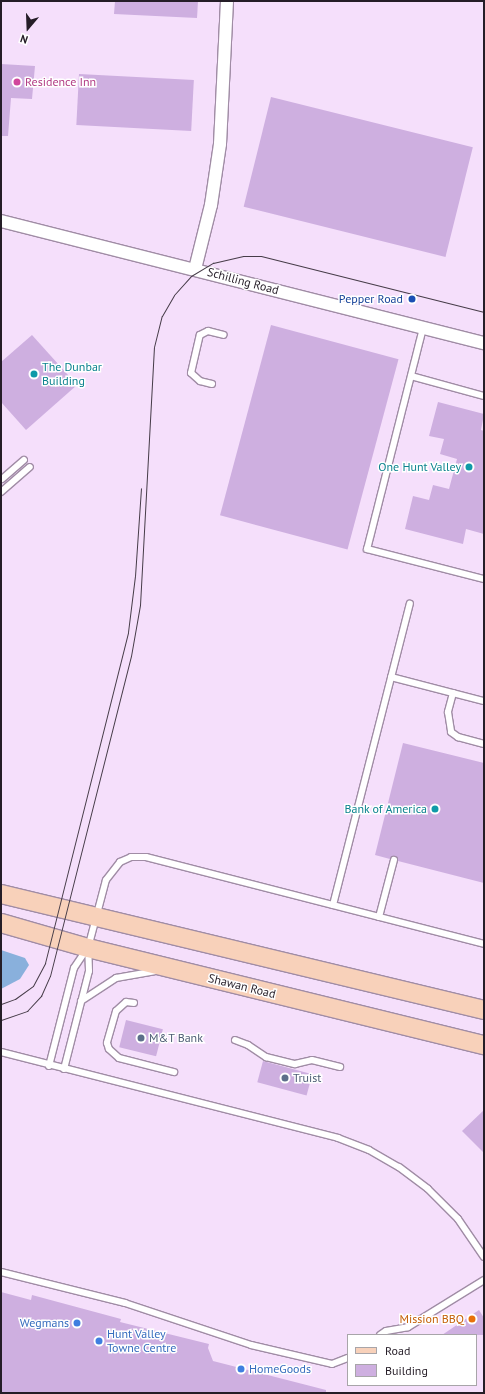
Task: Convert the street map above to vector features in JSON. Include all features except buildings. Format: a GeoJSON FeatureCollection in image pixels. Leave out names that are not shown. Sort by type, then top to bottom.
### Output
{"type":"FeatureCollection","features":[{"type":"Feature","properties":{"kind":"main road"},"geometry":{"type":"LineString","coordinates":[[1,894],[484,1010]]}},
{"type":"Feature","properties":{"kind":"main road","name":"Shawan Road"},"geometry":{"type":"LineString","coordinates":[[1,924],[88,948],[484,1045]]}},
{"type":"Feature","properties":{"kind":"street"},"geometry":{"type":"LineString","coordinates":[[195,268],[211,205],[220,144],[227,1]]}},
{"type":"Feature","properties":{"kind":"street","name":"Schilling Road"},"geometry":{"type":"LineString","coordinates":[[1,221],[195,268],[484,343]]}},
{"type":"Feature","properties":{"kind":"lane"},"geometry":{"type":"LineString","coordinates":[[423,328],[367,549],[484,579]]}},
{"type":"Feature","properties":{"kind":"lane"},"geometry":{"type":"LineString","coordinates":[[212,384],[200,381],[191,373],[200,335],[208,331],[224,335]]}},
{"type":"Feature","properties":{"kind":"lane"},"geometry":{"type":"LineString","coordinates":[[411,376],[484,396]]}},
{"type":"Feature","properties":{"kind":"lane"},"geometry":{"type":"LineString","coordinates":[[3,490],[1,479],[24,460]]}},
{"type":"Feature","properties":{"kind":"lane"},"geometry":{"type":"LineString","coordinates":[[3,490],[30,467]]}},
{"type":"Feature","properties":{"kind":"lane"},"geometry":{"type":"LineString","coordinates":[[333,905],[410,604]]}},
{"type":"Feature","properties":{"kind":"lane"},"geometry":{"type":"LineString","coordinates":[[391,677],[484,702]]}},
{"type":"Feature","properties":{"kind":"lane"},"geometry":{"type":"LineString","coordinates":[[454,693],[448,712],[448,724],[451,732],[458,737],[484,744]]}},
{"type":"Feature","properties":{"kind":"lane"},"geometry":{"type":"LineString","coordinates":[[64,1069],[89,971],[88,948],[106,880],[112,869],[120,862],[131,858],[146,857],[484,944]]}},
{"type":"Feature","properties":{"kind":"lane"},"geometry":{"type":"LineString","coordinates":[[379,917],[394,860]]}},
{"type":"Feature","properties":{"kind":"lane"},"geometry":{"type":"LineString","coordinates":[[49,1066],[74,968],[88,948]]}},
{"type":"Feature","properties":{"kind":"lane"},"geometry":{"type":"LineString","coordinates":[[81,1001],[99,988],[130,974],[181,971]]}},
{"type":"Feature","properties":{"kind":"lane"},"geometry":{"type":"LineString","coordinates":[[134,1003],[126,1002],[116,1011],[107,1043],[109,1049],[118,1058],[174,1072]]}},
{"type":"Feature","properties":{"kind":"lane"},"geometry":{"type":"LineString","coordinates":[[235,1040],[248,1044],[266,1057],[295,1064],[312,1060],[340,1066]]}},
{"type":"Feature","properties":{"kind":"lane"},"geometry":{"type":"LineString","coordinates":[[1,1052],[49,1066],[338,1138],[369,1150],[399,1167],[428,1189],[458,1219],[484,1257]]}},
{"type":"Feature","properties":{"kind":"lane"},"geometry":{"type":"LineString","coordinates":[[1,1272],[125,1303],[258,1346],[332,1364],[347,1358]]}},
{"type":"Feature","properties":{"kind":"lane"},"geometry":{"type":"LineString","coordinates":[[382,1334],[386,1331],[408,1327],[484,1280]]}},
{"type":"Feature","properties":{"kind":"water"},"geometry":{"type":"Polygon","coordinates":[[[1,950],[25,958],[29,965],[20,979],[1,989],[1,950]]]}},
{"type":"Feature","properties":{"kind":"tram line"},"geometry":{"type":"LineString","coordinates":[[1,1020],[27,1011],[41,996],[50,976],[131,656],[140,605],[154,347],[162,316],[174,295],[191,276],[213,263],[243,256],[261,256],[484,312]]}},
{"type":"Feature","properties":{"kind":"tram line"},"geometry":{"type":"LineString","coordinates":[[1,1004],[15,999],[33,986],[45,963],[128,632],[135,576],[141,488]]}},
{"type":"Feature","properties":{"kind":"place","name":"Residence Inn"},"geometry":{"type":"Point","coordinates":[17,82]}},
{"type":"Feature","properties":{"kind":"place","name":"Pepper Road"},"geometry":{"type":"Point","coordinates":[412,299]}},
{"type":"Feature","properties":{"kind":"place","name":"The Dunbar Building"},"geometry":{"type":"Point","coordinates":[34,374]}},
{"type":"Feature","properties":{"kind":"place","name":"One Hunt Valley"},"geometry":{"type":"Point","coordinates":[469,467]}},
{"type":"Feature","properties":{"kind":"place","name":"Bank of America"},"geometry":{"type":"Point","coordinates":[435,809]}},
{"type":"Feature","properties":{"kind":"place","name":"M&T Bank"},"geometry":{"type":"Point","coordinates":[141,1038]}},
{"type":"Feature","properties":{"kind":"place","name":"Truist"},"geometry":{"type":"Point","coordinates":[285,1078]}},
{"type":"Feature","properties":{"kind":"place","name":"Mission BBQ"},"geometry":{"type":"Point","coordinates":[472,1319]}},
{"type":"Feature","properties":{"kind":"place","name":"Wegmans"},"geometry":{"type":"Point","coordinates":[77,1323]}},
{"type":"Feature","properties":{"kind":"place","name":"Hunt Valley Towne Centre"},"geometry":{"type":"Point","coordinates":[99,1341]}},
{"type":"Feature","properties":{"kind":"place","name":"HomeGoods"},"geometry":{"type":"Point","coordinates":[241,1369]}}]}
